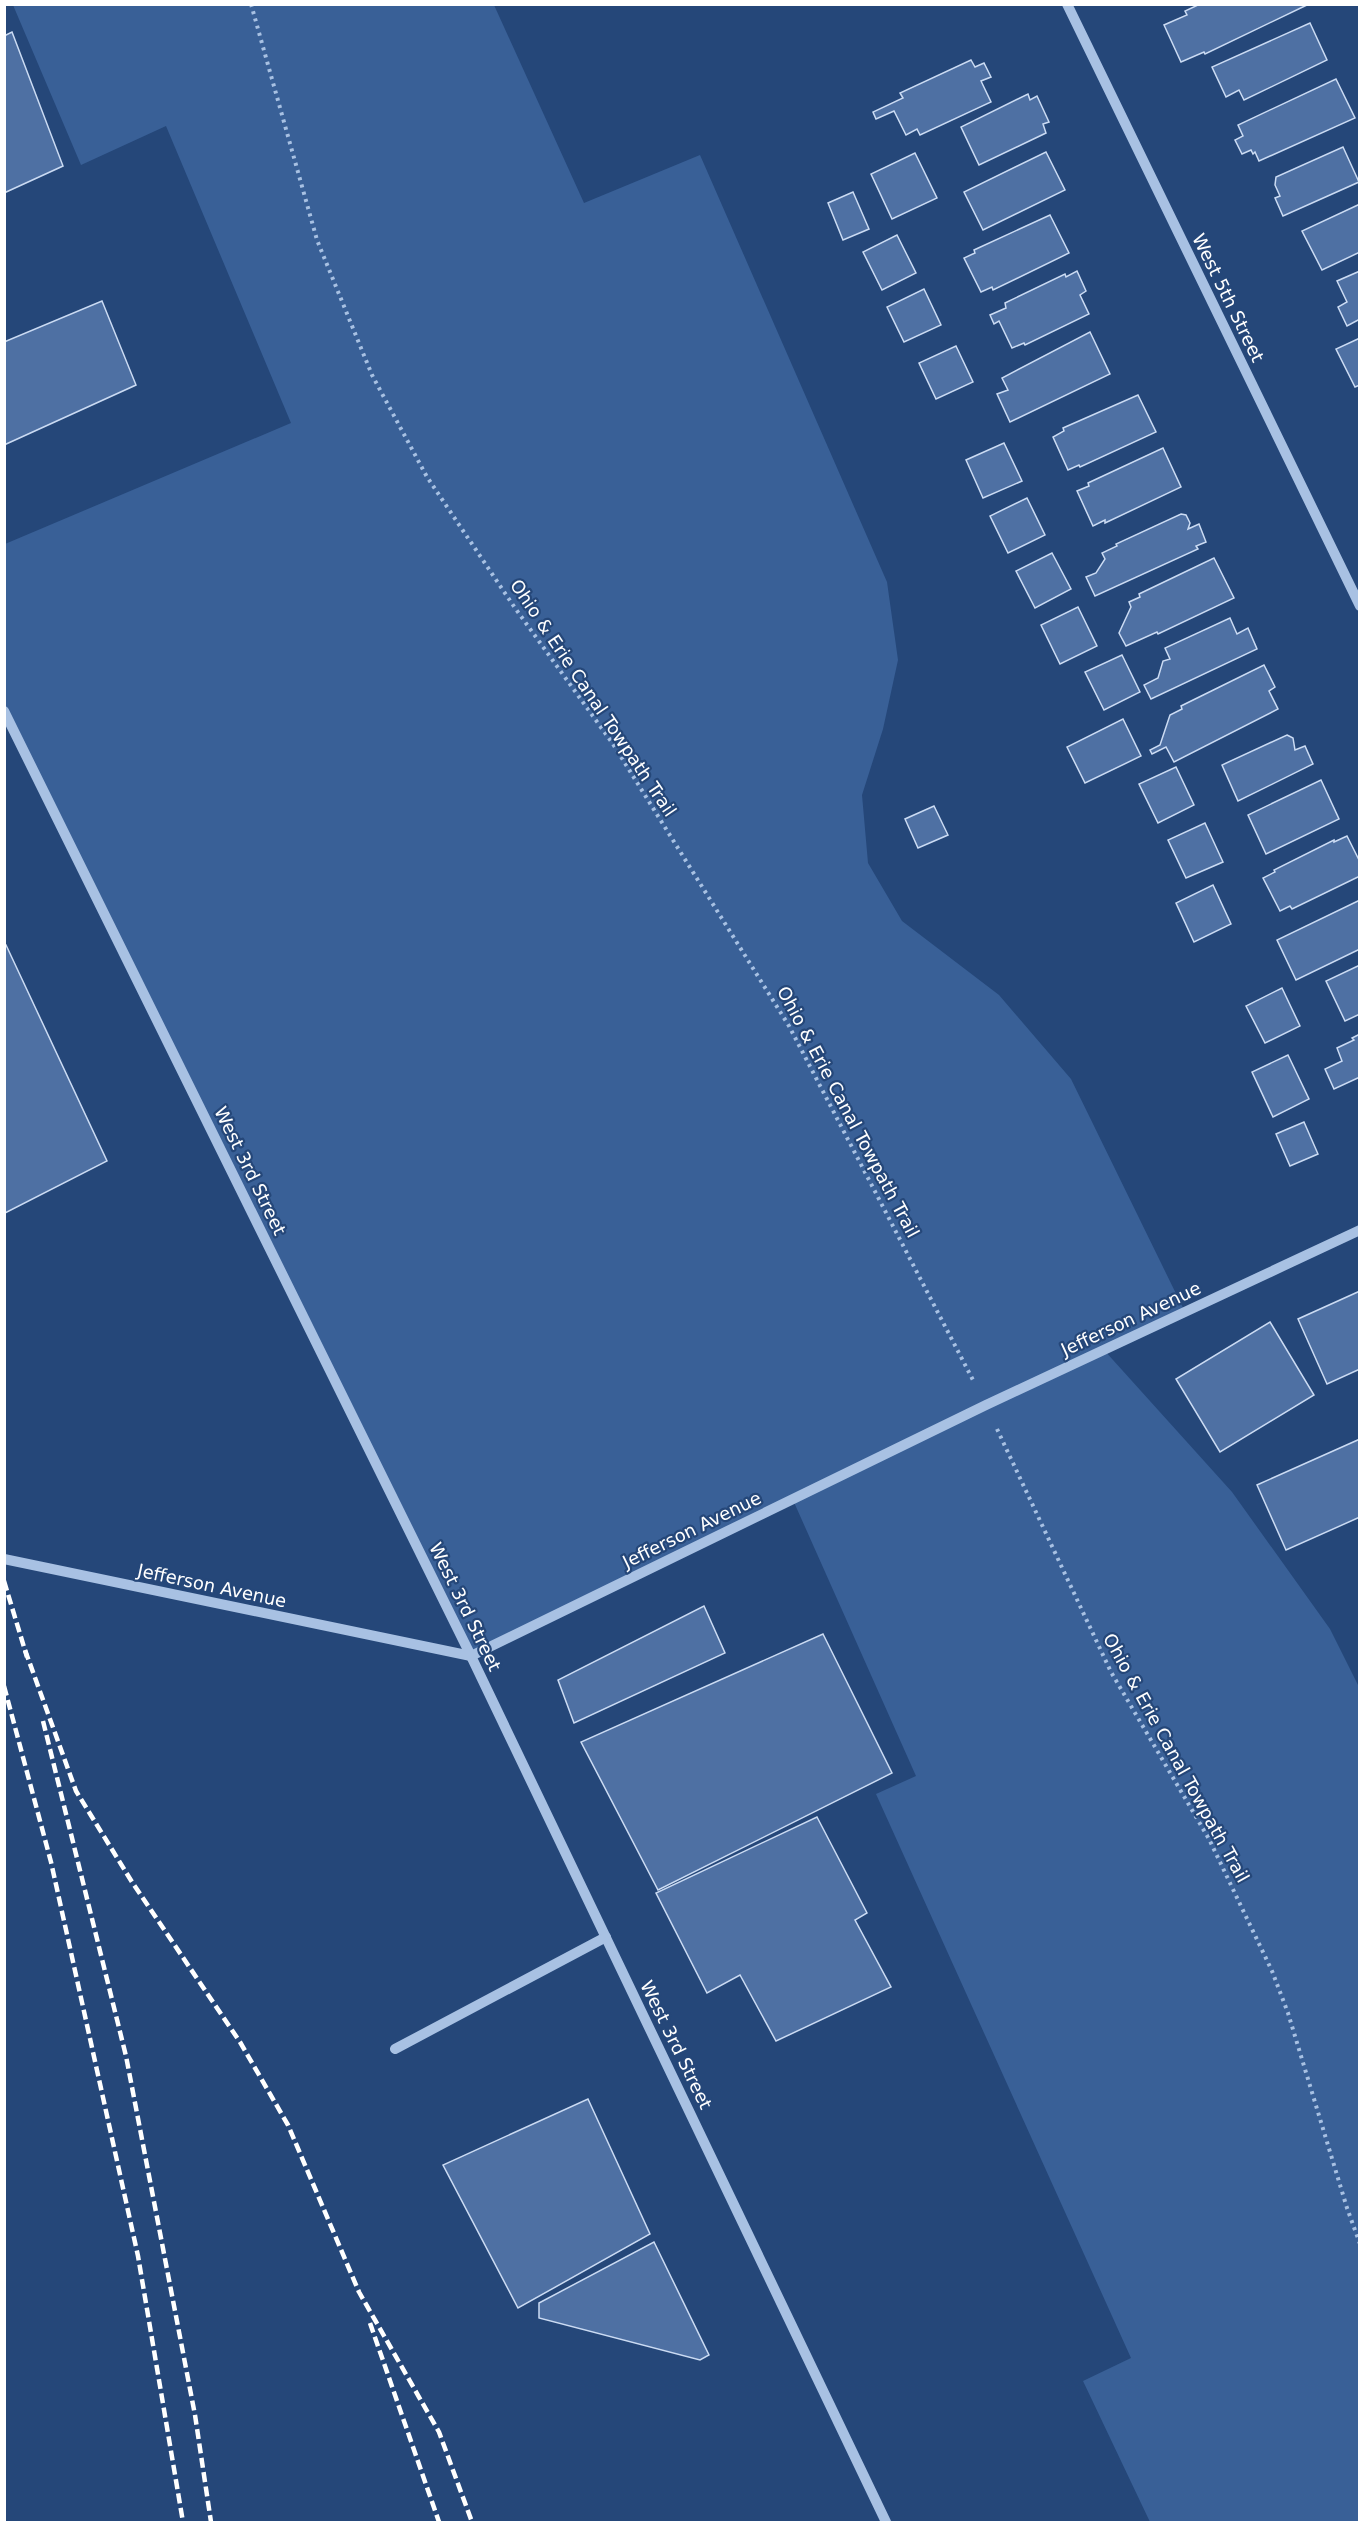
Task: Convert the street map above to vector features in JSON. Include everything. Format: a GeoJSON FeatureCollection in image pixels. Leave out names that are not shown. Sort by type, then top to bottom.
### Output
{"type":"FeatureCollection","features":[{"type":"Feature","properties":{"kind":"street","name":"West 5th Street"},"geometry":{"type":"LineString","coordinates":[[1067,4],[1359,606]]}},
{"type":"Feature","properties":{"kind":"street","name":"West 3rd Street"},"geometry":{"type":"LineString","coordinates":[[4,711],[471,1656],[886,2523]]}},
{"type":"Feature","properties":{"kind":"street","name":"Jefferson Avenue"},"geometry":{"type":"LineString","coordinates":[[4,1559],[471,1656],[986,1405],[1359,1230]]}},
{"type":"Feature","properties":{"kind":"street"},"geometry":{"type":"LineString","coordinates":[[395,2049],[606,1937]]}},
{"type":"Feature","properties":{"kind":"path","name":"Ohio & Erie Canal Towpath Trail"},"geometry":{"type":"LineString","coordinates":[[251,4],[317,240],[372,375],[427,477],[515,608],[613,744],[789,1026],[974,1381]]}},
{"type":"Feature","properties":{"kind":"path","name":"Ohio & Erie Canal Towpath Trail"},"geometry":{"type":"LineString","coordinates":[[997,1428],[1111,1672],[1209,1839],[1272,1971],[1288,2013],[1359,2244]]}},
{"type":"Feature","properties":{"kind":"shaded area"},"geometry":{"type":"Polygon","coordinates":[[[13,5],[494,5],[584,203],[700,155],[887,582],[898,660],[883,729],[862,795],[868,863],[902,921],[999,995],[1071,1079],[1185,1312],[1104,1350],[1232,1492],[1330,1629],[1359,1687],[1359,2522],[1150,2522],[1083,2381],[1131,2358],[876,1794],[916,1776],[793,1500],[471,1656],[5,711],[5,544],[291,423],[166,126],[81,165],[13,5]]]}},
{"type":"Feature","properties":{"kind":"building"},"geometry":{"type":"Polygon","coordinates":[[[1200,4],[1309,4],[1205,54],[1204,52],[1181,62],[1164,25],[1187,15],[1185,11],[1200,4]]]}},
{"type":"Feature","properties":{"kind":"building"},"geometry":{"type":"Polygon","coordinates":[[[1310,23],[1327,60],[1244,100],[1239,90],[1226,97],[1212,67],[1310,23]]]}},
{"type":"Feature","properties":{"kind":"building"},"geometry":{"type":"Polygon","coordinates":[[[12,32],[63,166],[4,193],[4,36],[12,32]]]}},
{"type":"Feature","properties":{"kind":"building"},"geometry":{"type":"Polygon","coordinates":[[[971,60],[975,67],[984,63],[991,77],[981,81],[991,102],[920,135],[917,129],[906,135],[894,111],[876,119],[873,112],[903,98],[900,93],[971,60]]]}},
{"type":"Feature","properties":{"kind":"building"},"geometry":{"type":"Polygon","coordinates":[[[1336,79],[1355,118],[1259,161],[1255,152],[1253,154],[1251,150],[1242,154],[1235,140],[1243,136],[1238,125],[1336,79]]]}},
{"type":"Feature","properties":{"kind":"building"},"geometry":{"type":"Polygon","coordinates":[[[1028,94],[1030,100],[1037,96],[1049,122],[1043,124],[1046,133],[979,165],[961,127],[1028,94]]]}},
{"type":"Feature","properties":{"kind":"building"},"geometry":{"type":"Polygon","coordinates":[[[1343,147],[1359,182],[1283,216],[1275,198],[1280,196],[1275,185],[1276,177],[1343,147]]]}},
{"type":"Feature","properties":{"kind":"building"},"geometry":{"type":"Polygon","coordinates":[[[1046,152],[1065,190],[983,230],[964,192],[1046,152]]]}},
{"type":"Feature","properties":{"kind":"building"},"geometry":{"type":"Polygon","coordinates":[[[915,153],[937,198],[892,219],[871,174],[915,153]]]}},
{"type":"Feature","properties":{"kind":"building"},"geometry":{"type":"Polygon","coordinates":[[[853,192],[869,229],[843,240],[828,203],[853,192]]]}},
{"type":"Feature","properties":{"kind":"building"},"geometry":{"type":"Polygon","coordinates":[[[1360,204],[1360,252],[1322,270],[1302,231],[1360,204]]]}},
{"type":"Feature","properties":{"kind":"building"},"geometry":{"type":"Polygon","coordinates":[[[1050,215],[1069,253],[993,290],[992,287],[981,292],[964,258],[975,253],[974,250],[1050,215]]]}},
{"type":"Feature","properties":{"kind":"building"},"geometry":{"type":"Polygon","coordinates":[[[897,235],[916,273],[882,290],[863,252],[897,235]]]}},
{"type":"Feature","properties":{"kind":"building"},"geometry":{"type":"Polygon","coordinates":[[[1077,271],[1086,291],[1080,295],[1089,314],[1025,345],[1024,343],[1012,348],[999,321],[994,324],[990,315],[1006,308],[1005,303],[1065,274],[1066,277],[1077,271]]]}},
{"type":"Feature","properties":{"kind":"building"},"geometry":{"type":"Polygon","coordinates":[[[1360,271],[1360,319],[1347,326],[1338,307],[1347,302],[1337,281],[1360,271]]]}},
{"type":"Feature","properties":{"kind":"building"},"geometry":{"type":"Polygon","coordinates":[[[924,289],[941,325],[904,342],[887,307],[924,289]]]}},
{"type":"Feature","properties":{"kind":"building"},"geometry":{"type":"Polygon","coordinates":[[[102,301],[136,385],[4,445],[4,342],[102,301]]]}},
{"type":"Feature","properties":{"kind":"building"},"geometry":{"type":"Polygon","coordinates":[[[1090,332],[1110,374],[1010,422],[997,394],[1008,390],[1002,378],[1090,332]]]}},
{"type":"Feature","properties":{"kind":"building"},"geometry":{"type":"Polygon","coordinates":[[[1360,338],[1360,385],[1355,387],[1336,349],[1360,338]]]}},
{"type":"Feature","properties":{"kind":"building"},"geometry":{"type":"Polygon","coordinates":[[[956,346],[973,382],[936,399],[919,363],[956,346]]]}},
{"type":"Feature","properties":{"kind":"building"},"geometry":{"type":"Polygon","coordinates":[[[1138,395],[1156,432],[1080,467],[1079,465],[1068,470],[1053,437],[1064,431],[1063,428],[1138,395]]]}},
{"type":"Feature","properties":{"kind":"building"},"geometry":{"type":"Polygon","coordinates":[[[1004,443],[1022,481],[983,498],[966,460],[1004,443]]]}},
{"type":"Feature","properties":{"kind":"building"},"geometry":{"type":"Polygon","coordinates":[[[1163,448],[1181,487],[1105,523],[1105,520],[1093,526],[1077,491],[1089,486],[1088,483],[1163,448]]]}},
{"type":"Feature","properties":{"kind":"building"},"geometry":{"type":"Polygon","coordinates":[[[1027,498],[1045,535],[1008,553],[990,516],[1027,498]]]}},
{"type":"Feature","properties":{"kind":"building"},"geometry":{"type":"Polygon","coordinates":[[[1181,514],[1186,515],[1190,523],[1188,529],[1199,524],[1206,542],[1196,546],[1198,549],[1095,596],[1086,577],[1096,573],[1105,559],[1102,553],[1117,546],[1116,544],[1181,514]]]}},
{"type":"Feature","properties":{"kind":"building"},"geometry":{"type":"Polygon","coordinates":[[[1052,553],[1071,589],[1035,608],[1016,571],[1052,553]]]}},
{"type":"Feature","properties":{"kind":"building"},"geometry":{"type":"Polygon","coordinates":[[[1214,558],[1234,598],[1158,634],[1157,632],[1126,646],[1119,633],[1131,607],[1129,602],[1140,597],[1139,594],[1214,558]]]}},
{"type":"Feature","properties":{"kind":"building"},"geometry":{"type":"Polygon","coordinates":[[[1078,607],[1097,646],[1060,664],[1041,625],[1078,607]]]}},
{"type":"Feature","properties":{"kind":"building"},"geometry":{"type":"Polygon","coordinates":[[[1230,618],[1237,634],[1248,628],[1257,649],[1151,699],[1144,685],[1158,678],[1163,661],[1170,659],[1165,648],[1230,618]]]}},
{"type":"Feature","properties":{"kind":"building"},"geometry":{"type":"Polygon","coordinates":[[[1122,655],[1140,692],[1104,710],[1085,672],[1122,655]]]}},
{"type":"Feature","properties":{"kind":"building"},"geometry":{"type":"Polygon","coordinates":[[[1264,665],[1275,687],[1269,691],[1278,709],[1174,762],[1166,747],[1152,754],[1150,750],[1160,745],[1170,715],[1182,709],[1181,706],[1264,665]]]}},
{"type":"Feature","properties":{"kind":"building"},"geometry":{"type":"Polygon","coordinates":[[[1123,719],[1141,756],[1085,783],[1067,747],[1123,719]]]}},
{"type":"Feature","properties":{"kind":"building"},"geometry":{"type":"Polygon","coordinates":[[[1287,735],[1293,738],[1295,750],[1305,746],[1313,764],[1238,801],[1222,765],[1287,735]]]}},
{"type":"Feature","properties":{"kind":"building"},"geometry":{"type":"Polygon","coordinates":[[[1176,767],[1194,805],[1158,823],[1139,784],[1176,767]]]}},
{"type":"Feature","properties":{"kind":"building"},"geometry":{"type":"Polygon","coordinates":[[[1321,780],[1339,819],[1266,854],[1248,815],[1321,780]]]}},
{"type":"Feature","properties":{"kind":"building"},"geometry":{"type":"Polygon","coordinates":[[[934,806],[948,835],[918,848],[905,819],[934,806]]]}},
{"type":"Feature","properties":{"kind":"building"},"geometry":{"type":"Polygon","coordinates":[[[1205,823],[1223,862],[1186,878],[1168,840],[1205,823]]]}},
{"type":"Feature","properties":{"kind":"building"},"geometry":{"type":"Polygon","coordinates":[[[1347,836],[1360,862],[1360,876],[1292,909],[1290,906],[1280,911],[1263,878],[1275,872],[1274,870],[1334,840],[1334,842],[1347,836]]]}},
{"type":"Feature","properties":{"kind":"building"},"geometry":{"type":"Polygon","coordinates":[[[1213,885],[1231,924],[1194,942],[1176,903],[1213,885]]]}},
{"type":"Feature","properties":{"kind":"building"},"geometry":{"type":"Polygon","coordinates":[[[1360,900],[1360,949],[1296,980],[1277,940],[1360,900]]]}},
{"type":"Feature","properties":{"kind":"building"},"geometry":{"type":"Polygon","coordinates":[[[6,945],[107,1161],[5,1213],[4,946],[6,945]]]}},
{"type":"Feature","properties":{"kind":"building"},"geometry":{"type":"Polygon","coordinates":[[[1360,965],[1360,1014],[1345,1021],[1326,981],[1360,965]]]}},
{"type":"Feature","properties":{"kind":"building"},"geometry":{"type":"Polygon","coordinates":[[[1282,988],[1300,1026],[1265,1043],[1246,1006],[1282,988]]]}},
{"type":"Feature","properties":{"kind":"building"},"geometry":{"type":"Polygon","coordinates":[[[1360,1034],[1360,1077],[1334,1089],[1325,1069],[1342,1061],[1337,1048],[1354,1040],[1352,1038],[1360,1034]]]}},
{"type":"Feature","properties":{"kind":"building"},"geometry":{"type":"Polygon","coordinates":[[[1288,1055],[1309,1099],[1273,1117],[1252,1072],[1288,1055]]]}},
{"type":"Feature","properties":{"kind":"building"},"geometry":{"type":"Polygon","coordinates":[[[1304,1122],[1318,1154],[1290,1166],[1276,1134],[1304,1122]]]}},
{"type":"Feature","properties":{"kind":"building"},"geometry":{"type":"Polygon","coordinates":[[[1360,1291],[1360,1369],[1327,1384],[1298,1319],[1360,1291]]]}},
{"type":"Feature","properties":{"kind":"building"},"geometry":{"type":"Polygon","coordinates":[[[1270,1322],[1314,1395],[1220,1452],[1176,1379],[1270,1322]]]}},
{"type":"Feature","properties":{"kind":"building"},"geometry":{"type":"Polygon","coordinates":[[[1360,1439],[1360,1517],[1286,1550],[1257,1485],[1360,1439]]]}},
{"type":"Feature","properties":{"kind":"building"},"geometry":{"type":"Polygon","coordinates":[[[704,1606],[725,1653],[574,1723],[558,1680],[704,1606]]]}},
{"type":"Feature","properties":{"kind":"building"},"geometry":{"type":"Polygon","coordinates":[[[823,1634],[892,1773],[658,1890],[581,1742],[823,1634]]]}},
{"type":"Feature","properties":{"kind":"building"},"geometry":{"type":"Polygon","coordinates":[[[817,1817],[867,1913],[855,1920],[891,1987],[776,2041],[740,1975],[707,1993],[656,1893],[817,1817]]]}},
{"type":"Feature","properties":{"kind":"building"},"geometry":{"type":"Polygon","coordinates":[[[588,2099],[650,2234],[518,2308],[443,2165],[588,2099]]]}},
{"type":"Feature","properties":{"kind":"building"},"geometry":{"type":"Polygon","coordinates":[[[654,2242],[709,2355],[700,2360],[539,2318],[539,2303],[654,2242]]]}},
{"type":"Feature","properties":{"kind":"railway"},"geometry":{"type":"LineString","coordinates":[[4,1581],[27,1657]]}},
{"type":"Feature","properties":{"kind":"railway"},"geometry":{"type":"LineString","coordinates":[[25,1650],[76,1791],[132,1882],[240,2042],[288,2125],[359,2292],[439,2432],[472,2522]]}},
{"type":"Feature","properties":{"kind":"railway"},"geometry":{"type":"LineString","coordinates":[[4,1686],[51,1862],[138,2256],[183,2522]]}},
{"type":"Feature","properties":{"kind":"railway"},"geometry":{"type":"LineString","coordinates":[[43,1721],[126,2056],[195,2415],[211,2522]]}},
{"type":"Feature","properties":{"kind":"railway"},"geometry":{"type":"LineString","coordinates":[[370,2323],[439,2522]]}}]}
